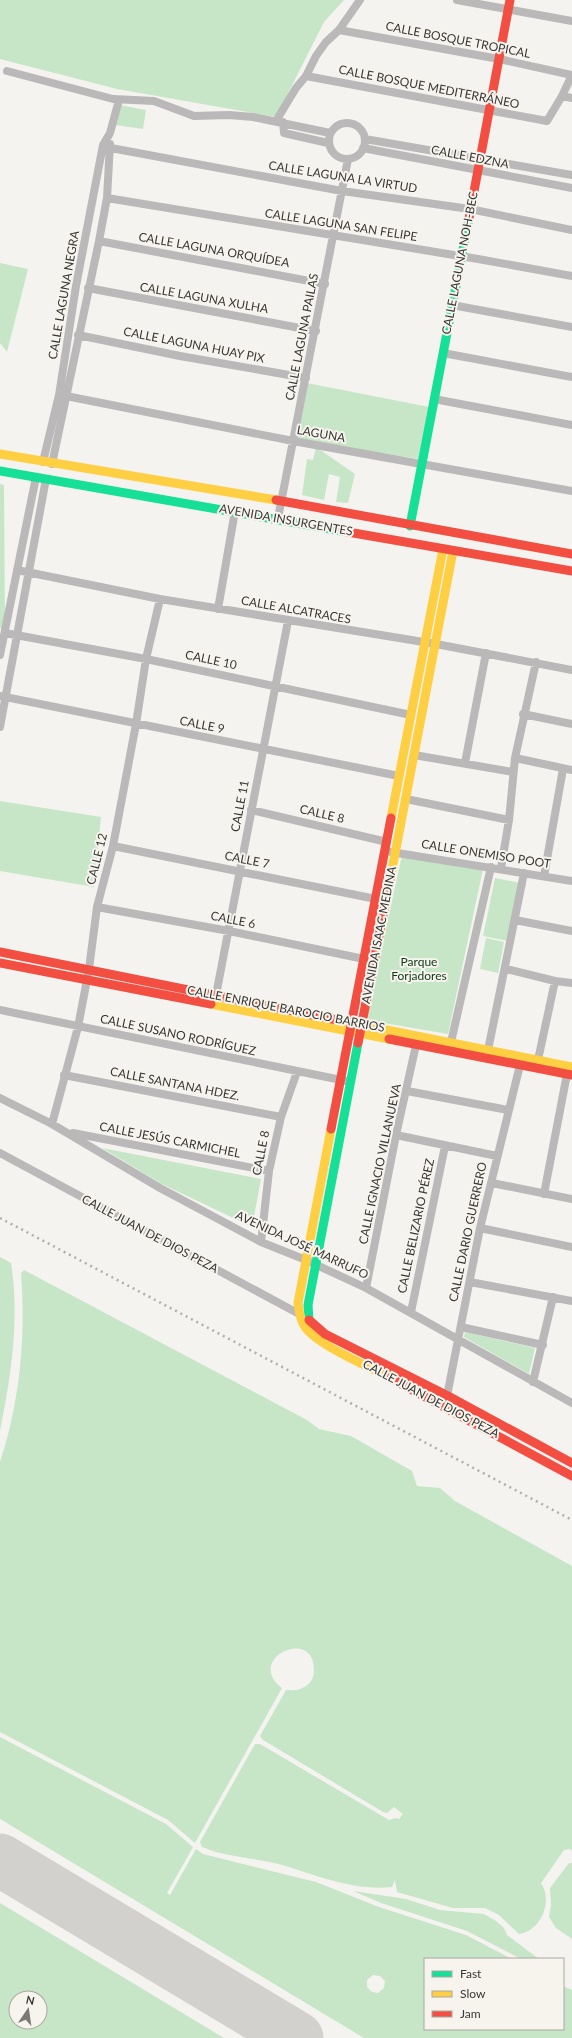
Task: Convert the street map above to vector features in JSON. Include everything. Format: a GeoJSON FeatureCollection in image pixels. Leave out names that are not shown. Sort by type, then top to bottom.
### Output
{"type":"FeatureCollection","features":[{"type":"Feature","properties":{"kind":"main road","name":"CALLE LAGUNA NOH-BEC"},"geometry":{"type":"LineString","coordinates":[[410,526],[509,5]]}},
{"type":"Feature","properties":{"kind":"main road","name":"AVENIDA INSURGENTES"},"geometry":{"type":"LineString","coordinates":[[0,454],[281,501],[410,526],[572,554]]}},
{"type":"Feature","properties":{"kind":"main road","name":"AVENIDA INSURGENTES"},"geometry":{"type":"LineString","coordinates":[[0,471],[278,518],[443,550],[572,571]]}},
{"type":"Feature","properties":{"kind":"main road"},"geometry":{"type":"LineString","coordinates":[[537,566],[539,548]]}},
{"type":"Feature","properties":{"kind":"main road","name":"AVENIDA ISAAC MEDINA"},"geometry":{"type":"LineString","coordinates":[[300,1315],[298,1303],[306,1260],[443,550]]}},
{"type":"Feature","properties":{"kind":"main road","name":"AVENIDA ISAAC MEDINA"},"geometry":{"type":"LineString","coordinates":[[309,1320],[308,1305],[453,551]]}},
{"type":"Feature","properties":{"kind":"main road","name":"CALLE ENRIQUE BAROCIO BARRIOS"},"geometry":{"type":"LineString","coordinates":[[0,952],[216,995],[351,1027]]}},
{"type":"Feature","properties":{"kind":"main road","name":"CALLE ENRIQUE BAROCIO BARRIOS"},"geometry":{"type":"LineString","coordinates":[[0,963],[361,1029],[451,1042],[520,1065],[570,1072]]}},
{"type":"Feature","properties":{"kind":"main road","name":"CALLE ENRIQUE BAROCIO BARRIOS"},"geometry":{"type":"LineString","coordinates":[[361,1029],[416,1045],[538,1060],[570,1072]]}},
{"type":"Feature","properties":{"kind":"main road"},"geometry":{"type":"LineString","coordinates":[[330,1137],[340,1139]]}},
{"type":"Feature","properties":{"kind":"main road","name":"CALLE JUAN DE DIOS PEZA"},"geometry":{"type":"LineString","coordinates":[[300,1315],[305,1328],[316,1338],[445,1406],[572,1476]]}},
{"type":"Feature","properties":{"kind":"main road","name":"CALLE JUAN DE DIOS PEZA"},"geometry":{"type":"LineString","coordinates":[[309,1320],[325,1334],[448,1396],[572,1463]]}},
{"type":"Feature","properties":{"kind":"street"},"geometry":{"type":"LineString","coordinates":[[328,143],[284,133],[280,122],[296,88],[306,76],[316,56],[326,42],[339,30],[360,0]]}},
{"type":"Feature","properties":{"kind":"street"},"geometry":{"type":"LineString","coordinates":[[457,0],[509,5],[572,21]]}},
{"type":"Feature","properties":{"kind":"street","name":"CALLE BOSQUE TROPICAL"},"geometry":{"type":"LineString","coordinates":[[339,30],[498,59],[572,76]]}},
{"type":"Feature","properties":{"kind":"street"},"geometry":{"type":"LineString","coordinates":[[7,71],[119,100],[154,101],[194,116],[229,115],[280,122],[330,133]]}},
{"type":"Feature","properties":{"kind":"street","name":"CALLE BOSQUE MEDITERRÁNEO"},"geometry":{"type":"LineString","coordinates":[[306,76],[547,121],[562,96]]}},
{"type":"Feature","properties":{"kind":"street"},"geometry":{"type":"LineString","coordinates":[[572,76],[562,96],[572,98]]}},
{"type":"Feature","properties":{"kind":"street","name":"CALLE LAGUNA NEGRA"},"geometry":{"type":"LineString","coordinates":[[47,463],[76,286],[103,145],[110,133],[119,100]]}},
{"type":"Feature","properties":{"kind":"street"},"geometry":{"type":"LineString","coordinates":[[342,123],[350,123],[357,126],[365,139],[363,148],[355,157],[348,159],[335,155],[328,143],[330,133],[335,127],[342,123]]}},
{"type":"Feature","properties":{"kind":"street","name":"CALLE LAGUNA NEGRA"},"geometry":{"type":"LineString","coordinates":[[47,463],[66,396],[99,241],[107,198],[111,148],[110,133]]}},
{"type":"Feature","properties":{"kind":"street","name":"CALLE EDZNA"},"geometry":{"type":"LineString","coordinates":[[365,139],[572,175]]}},
{"type":"Feature","properties":{"kind":"street","name":"CALLE LAGUNA LA VIRTUD"},"geometry":{"type":"LineString","coordinates":[[111,148],[342,191],[470,209],[572,230]]}},
{"type":"Feature","properties":{"kind":"street","name":"CALLE EDZNA"},"geometry":{"type":"LineString","coordinates":[[363,148],[572,188]]}},
{"type":"Feature","properties":{"kind":"street","name":"CALLE LAGUNA PAILAS"},"geometry":{"type":"LineString","coordinates":[[278,518],[316,331],[348,159]]}},
{"type":"Feature","properties":{"kind":"street"},"geometry":{"type":"LineString","coordinates":[[523,179],[525,167]]}},
{"type":"Feature","properties":{"kind":"street","name":"CALLE LAGUNA SAN FELIPE"},"geometry":{"type":"LineString","coordinates":[[107,198],[461,256],[572,276]]}},
{"type":"Feature","properties":{"kind":"street","name":"CALLE LAGUNA ORQUÍDEA"},"geometry":{"type":"LineString","coordinates":[[99,241],[325,284]]}},
{"type":"Feature","properties":{"kind":"street","name":"CALLE LAGUNA XULHA"},"geometry":{"type":"LineString","coordinates":[[88,288],[316,331]]}},
{"type":"Feature","properties":{"kind":"street"},"geometry":{"type":"LineString","coordinates":[[452,305],[572,327]]}},
{"type":"Feature","properties":{"kind":"street","name":"CALLE LAGUNA HUAY PIX"},"geometry":{"type":"LineString","coordinates":[[78,335],[180,356],[306,378]]}},
{"type":"Feature","properties":{"kind":"street"},"geometry":{"type":"LineString","coordinates":[[443,353],[572,377]]}},
{"type":"Feature","properties":{"kind":"street","name":"LAGUNA"},"geometry":{"type":"LineString","coordinates":[[66,396],[293,441],[572,491]]}},
{"type":"Feature","properties":{"kind":"street"},"geometry":{"type":"LineString","coordinates":[[434,399],[572,425]]}},
{"type":"Feature","properties":{"kind":"street"},"geometry":{"type":"LineString","coordinates":[[0,656],[36,477]]}},
{"type":"Feature","properties":{"kind":"street"},"geometry":{"type":"LineString","coordinates":[[0,727],[3,697],[17,636],[46,479]]}},
{"type":"Feature","properties":{"kind":"street"},"geometry":{"type":"LineString","coordinates":[[218,608],[235,511]]}},
{"type":"Feature","properties":{"kind":"street","name":"CALLE ALCATRACES"},"geometry":{"type":"LineString","coordinates":[[17,570],[160,599],[425,644],[436,644],[572,670]]}},
{"type":"Feature","properties":{"kind":"street","name":"CALLE 12"},"geometry":{"type":"LineString","coordinates":[[52,1124],[78,1027],[89,969],[97,907],[114,846],[146,659],[160,599]]}},
{"type":"Feature","properties":{"kind":"street","name":"CALLE 11"},"geometry":{"type":"LineString","coordinates":[[216,995],[288,621]]}},
{"type":"Feature","properties":{"kind":"street","name":"CALLE 10"},"geometry":{"type":"LineString","coordinates":[[4,633],[146,659],[411,716]]}},
{"type":"Feature","properties":{"kind":"street"},"geometry":{"type":"LineString","coordinates":[[465,763],[486,653]]}},
{"type":"Feature","properties":{"kind":"street"},"geometry":{"type":"LineString","coordinates":[[501,868],[509,820],[515,758],[523,714],[536,662]]}},
{"type":"Feature","properties":{"kind":"street","name":"CALLE 9"},"geometry":{"type":"LineString","coordinates":[[3,697],[399,776]]}},
{"type":"Feature","properties":{"kind":"street"},"geometry":{"type":"LineString","coordinates":[[523,714],[572,724]]}},
{"type":"Feature","properties":{"kind":"street"},"geometry":{"type":"LineString","coordinates":[[414,755],[513,772]]}},
{"type":"Feature","properties":{"kind":"street"},"geometry":{"type":"LineString","coordinates":[[515,758],[572,770]]}},
{"type":"Feature","properties":{"kind":"street"},"geometry":{"type":"LineString","coordinates":[[544,876],[563,769]]}},
{"type":"Feature","properties":{"kind":"street"},"geometry":{"type":"LineString","coordinates":[[406,799],[509,820]]}},
{"type":"Feature","properties":{"kind":"street","name":"CALLE 8"},"geometry":{"type":"LineString","coordinates":[[251,810],[386,846],[395,852]]}},
{"type":"Feature","properties":{"kind":"street","name":"CALLE 7"},"geometry":{"type":"LineString","coordinates":[[114,846],[240,870],[376,899]]}},
{"type":"Feature","properties":{"kind":"street","name":"CALLE ONEMISO POOT"},"geometry":{"type":"LineString","coordinates":[[395,852],[501,868],[572,881]]}},
{"type":"Feature","properties":{"kind":"street"},"geometry":{"type":"LineString","coordinates":[[451,1042],[490,867]]}},
{"type":"Feature","properties":{"kind":"street"},"geometry":{"type":"LineString","coordinates":[[488,1054],[524,873]]}},
{"type":"Feature","properties":{"kind":"street","name":"CALLE 6"},"geometry":{"type":"LineString","coordinates":[[97,907],[229,931],[364,959]]}},
{"type":"Feature","properties":{"kind":"street"},"geometry":{"type":"LineString","coordinates":[[515,920],[572,931]]}},
{"type":"Feature","properties":{"kind":"street"},"geometry":{"type":"LineString","coordinates":[[506,969],[555,981],[572,983]]}},
{"type":"Feature","properties":{"kind":"street"},"geometry":{"type":"LineString","coordinates":[[538,1060],[555,981]]}},
{"type":"Feature","properties":{"kind":"street","name":"CALLE SUSANO RODRÍGUEZ"},"geometry":{"type":"LineString","coordinates":[[0,1010],[351,1082]]}},
{"type":"Feature","properties":{"kind":"street","name":"CALLE IGNACIO VILLANUEVA"},"geometry":{"type":"LineString","coordinates":[[366,1288],[396,1135],[408,1091],[416,1045]]}},
{"type":"Feature","properties":{"kind":"street","name":"CALLE DARIO GUERRERO"},"geometry":{"type":"LineString","coordinates":[[445,1406],[480,1228],[520,1065]]}},
{"type":"Feature","properties":{"kind":"street","name":"CALLE 8"},"geometry":{"type":"LineString","coordinates":[[260,1242],[269,1171],[281,1117],[297,1072]]}},
{"type":"Feature","properties":{"kind":"street"},"geometry":{"type":"LineString","coordinates":[[544,1194],[570,1072]]}},
{"type":"Feature","properties":{"kind":"street","name":"CALLE SANTANA HDEZ."},"geometry":{"type":"LineString","coordinates":[[64,1076],[281,1117]]}},
{"type":"Feature","properties":{"kind":"street"},"geometry":{"type":"LineString","coordinates":[[408,1091],[508,1110]]}},
{"type":"Feature","properties":{"kind":"street","name":"AVENIDA JOSÉ MARRUFO"},"geometry":{"type":"LineString","coordinates":[[0,1098],[52,1124],[160,1188],[260,1242],[316,1264],[366,1288],[572,1403]]}},
{"type":"Feature","properties":{"kind":"street","name":"CALLE JESÚS CARMICHEL"},"geometry":{"type":"LineString","coordinates":[[66,1132],[269,1171]]}},
{"type":"Feature","properties":{"kind":"street"},"geometry":{"type":"LineString","coordinates":[[396,1135],[497,1156]]}},
{"type":"Feature","properties":{"kind":"street","name":"CALLE BELIZARIO PÉREZ"},"geometry":{"type":"LineString","coordinates":[[411,1312],[445,1146]]}},
{"type":"Feature","properties":{"kind":"street","name":"CALLE JUAN DE DIOS PEZA"},"geometry":{"type":"LineString","coordinates":[[0,1153],[309,1320]]}},
{"type":"Feature","properties":{"kind":"street"},"geometry":{"type":"LineString","coordinates":[[492,1183],[572,1199]]}},
{"type":"Feature","properties":{"kind":"street"},"geometry":{"type":"LineString","coordinates":[[480,1228],[572,1247]]}},
{"type":"Feature","properties":{"kind":"street"},"geometry":{"type":"LineString","coordinates":[[470,1282],[572,1301]]}},
{"type":"Feature","properties":{"kind":"street"},"geometry":{"type":"LineString","coordinates":[[533,1382],[543,1345],[553,1297]]}},
{"type":"Feature","properties":{"kind":"street"},"geometry":{"type":"LineString","coordinates":[[461,1327],[543,1345]]}},
{"type":"Feature","properties":{"kind":"green space"},"geometry":{"type":"Polygon","coordinates":[[[0,0],[344,0],[324,22],[276,117],[117,89],[0,59],[0,0]]]}},
{"type":"Feature","properties":{"kind":"green space"},"geometry":{"type":"Polygon","coordinates":[[[119,105],[146,110],[143,129],[115,125],[119,105]]]}},
{"type":"Feature","properties":{"kind":"green space"},"geometry":{"type":"Polygon","coordinates":[[[0,263],[28,269],[7,352],[0,343],[0,263]]]}},
{"type":"Feature","properties":{"kind":"green space"},"geometry":{"type":"Polygon","coordinates":[[[307,383],[429,407],[421,459],[295,440],[307,383]]]}},
{"type":"Feature","properties":{"kind":"green space"},"geometry":{"type":"Polygon","coordinates":[[[316,447],[355,474],[348,503],[336,502],[340,477],[329,474],[324,500],[302,495],[307,459],[313,460],[316,447]]]}},
{"type":"Feature","properties":{"kind":"green space"},"geometry":{"type":"Polygon","coordinates":[[[0,484],[4,485],[5,629],[0,628],[0,484]]]}},
{"type":"Feature","properties":{"kind":"green space"},"geometry":{"type":"Polygon","coordinates":[[[0,801],[101,817],[94,887],[0,871],[0,801]]]}},
{"type":"Feature","properties":{"kind":"green space","name":"Parque Forjadores"},"geometry":{"type":"Polygon","coordinates":[[[402,855],[483,869],[448,1034],[366,1020],[402,855]]]}},
{"type":"Feature","properties":{"kind":"green space"},"geometry":{"type":"Polygon","coordinates":[[[495,878],[521,883],[508,941],[483,936],[495,878]]]}},
{"type":"Feature","properties":{"kind":"green space"},"geometry":{"type":"Polygon","coordinates":[[[486,938],[504,942],[498,973],[480,969],[486,938]]]}},
{"type":"Feature","properties":{"kind":"green space"},"geometry":{"type":"Polygon","coordinates":[[[102,1148],[261,1179],[252,1227],[162,1184],[102,1148]]]}},
{"type":"Feature","properties":{"kind":"green space"},"geometry":{"type":"Polygon","coordinates":[[[0,1257],[11,1263],[15,1305],[11,1368],[0,1431],[0,1257]]]}},
{"type":"Feature","properties":{"kind":"green space"},"geometry":{"type":"Polygon","coordinates":[[[24,1270],[307,1420],[319,1429],[351,1436],[412,1471],[417,1486],[440,1488],[455,1501],[572,1566],[572,1851],[570,1849],[564,1850],[541,1883],[546,1895],[545,1908],[540,1920],[530,1930],[519,1934],[499,1915],[485,1908],[453,1908],[397,1892],[395,1880],[392,1887],[378,1888],[350,1885],[282,1865],[221,1853],[202,1847],[200,1842],[255,1744],[260,1744],[389,1820],[396,1818],[399,1819],[403,1814],[394,1807],[387,1813],[383,1812],[263,1740],[260,1736],[286,1690],[301,1689],[309,1684],[314,1670],[311,1657],[304,1650],[294,1649],[284,1652],[275,1658],[271,1667],[272,1677],[282,1688],[195,1843],[168,1820],[0,1732],[0,1462],[12,1416],[20,1368],[23,1321],[21,1273],[24,1270]]]}},
{"type":"Feature","properties":{"kind":"green space"},"geometry":{"type":"Polygon","coordinates":[[[465,1332],[535,1348],[529,1374],[464,1337],[465,1332]]]}},
{"type":"Feature","properties":{"kind":"green space"},"geometry":{"type":"Polygon","coordinates":[[[0,1737],[166,1824],[193,1847],[167,1893],[170,1895],[196,1849],[203,1854],[316,1882],[379,1907],[466,1935],[510,1958],[424,1958],[424,2030],[564,2030],[564,1986],[572,1990],[572,2038],[364,2038],[0,1819],[0,1737]],[[373,1975],[367,1980],[367,1987],[372,1992],[378,1993],[384,1988],[385,1981],[380,1976],[373,1975]]]}},
{"type":"Feature","properties":{"kind":"green space"},"geometry":{"type":"Polygon","coordinates":[[[569,1863],[572,1863],[572,1939],[556,1928],[549,1917],[551,1905],[550,1888],[569,1863]]]}},
{"type":"Feature","properties":{"kind":"green space"},"geometry":{"type":"Polygon","coordinates":[[[353,1891],[406,1899],[440,1910],[484,1914],[496,1921],[504,1928],[507,1935],[538,1958],[519,1958],[467,1931],[381,1903],[353,1891]]]}},
{"type":"Feature","properties":{"kind":"green space"},"geometry":{"type":"Polygon","coordinates":[[[0,1903],[224,2038],[0,2038],[0,1903]]]}},
{"type":"Feature","properties":{"kind":"runway"},"geometry":{"type":"LineString","coordinates":[[0,1860],[297,2038]]}},
{"type":"Feature","properties":{"kind":"railway"},"geometry":{"type":"LineString","coordinates":[[0,1218],[572,1520]]}},
{"type":"Feature","properties":{"kind":"traffic: fast"},"geometry":{"type":"LineString","coordinates":[[410,526],[469,218]]}},
{"type":"Feature","properties":{"kind":"traffic: fast"},"geometry":{"type":"LineString","coordinates":[[0,471],[342,531]]}},
{"type":"Feature","properties":{"kind":"traffic: fast"},"geometry":{"type":"LineString","coordinates":[[309,1320],[308,1305],[358,1043]]}},
{"type":"Feature","properties":{"kind":"traffic: slow"},"geometry":{"type":"LineString","coordinates":[[0,454],[276,500]]}},
{"type":"Feature","properties":{"kind":"traffic: slow"},"geometry":{"type":"LineString","coordinates":[[391,818],[443,549]]}},
{"type":"Feature","properties":{"kind":"traffic: slow"},"geometry":{"type":"LineString","coordinates":[[390,880],[453,551]]}},
{"type":"Feature","properties":{"kind":"traffic: slow"},"geometry":{"type":"LineString","coordinates":[[211,1004],[389,1039]]}},
{"type":"Feature","properties":{"kind":"traffic: slow"},"geometry":{"type":"LineString","coordinates":[[337,1020],[572,1067]]}},
{"type":"Feature","properties":{"kind":"traffic: slow"},"geometry":{"type":"LineString","coordinates":[[331,1129],[298,1303],[300,1315],[305,1327],[320,1341],[390,1378]]}},
{"type":"Feature","properties":{"kind":"traffic: jam"},"geometry":{"type":"LineString","coordinates":[[469,218],[510,0]]}},
{"type":"Feature","properties":{"kind":"traffic: jam"},"geometry":{"type":"LineString","coordinates":[[276,500],[572,554]]}},
{"type":"Feature","properties":{"kind":"traffic: jam"},"geometry":{"type":"LineString","coordinates":[[342,531],[572,571]]}},
{"type":"Feature","properties":{"kind":"traffic: jam"},"geometry":{"type":"LineString","coordinates":[[331,1129],[391,818]]}},
{"type":"Feature","properties":{"kind":"traffic: jam"},"geometry":{"type":"LineString","coordinates":[[358,1043],[390,880]]}},
{"type":"Feature","properties":{"kind":"traffic: jam"},"geometry":{"type":"LineString","coordinates":[[0,952],[337,1020]]}},
{"type":"Feature","properties":{"kind":"traffic: jam"},"geometry":{"type":"LineString","coordinates":[[0,963],[211,1004]]}},
{"type":"Feature","properties":{"kind":"traffic: jam"},"geometry":{"type":"LineString","coordinates":[[389,1039],[572,1075]]}},
{"type":"Feature","properties":{"kind":"traffic: jam"},"geometry":{"type":"LineString","coordinates":[[309,1320],[325,1334],[448,1396],[572,1463]]}},
{"type":"Feature","properties":{"kind":"traffic: jam"},"geometry":{"type":"LineString","coordinates":[[390,1378],[572,1476]]}}]}
